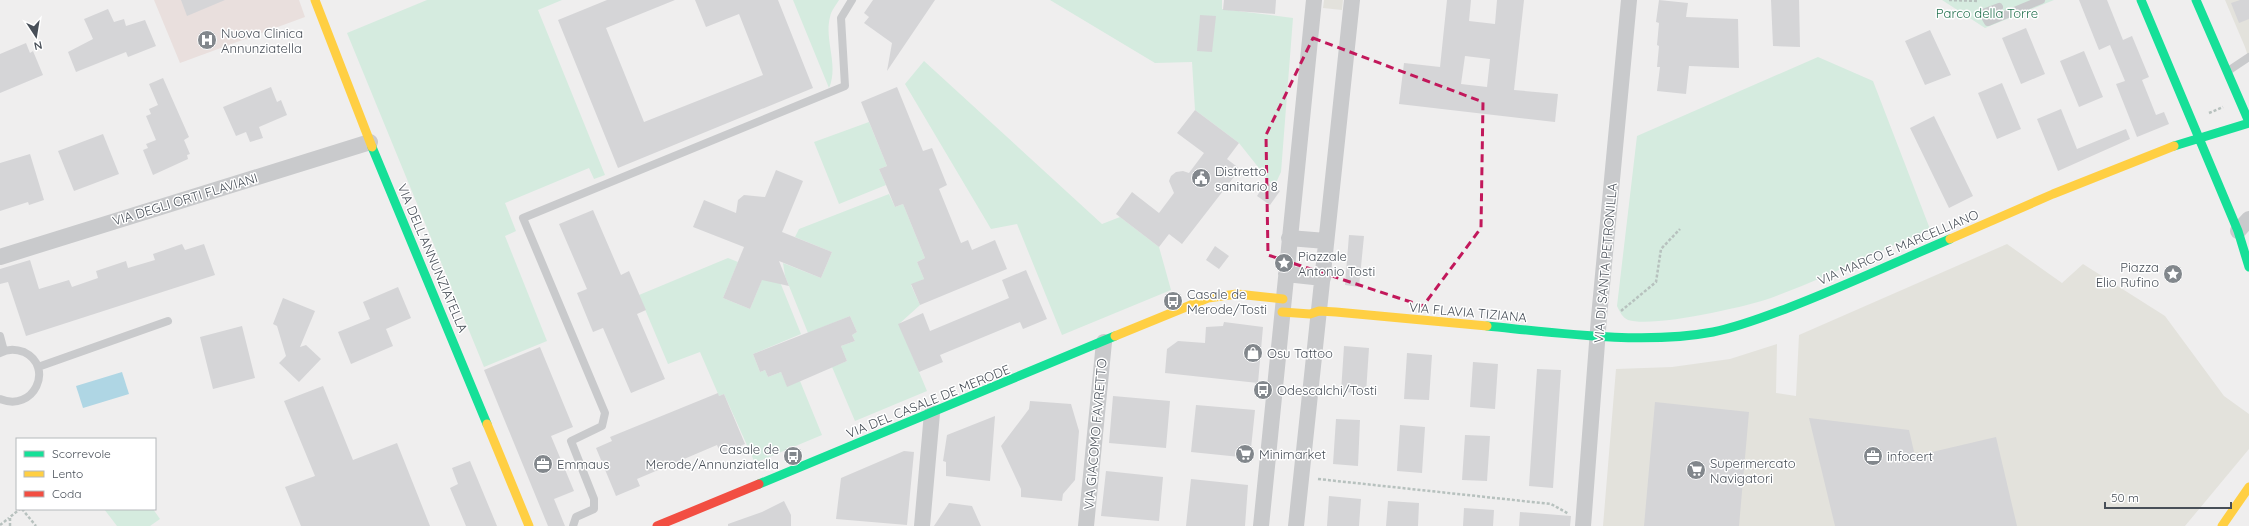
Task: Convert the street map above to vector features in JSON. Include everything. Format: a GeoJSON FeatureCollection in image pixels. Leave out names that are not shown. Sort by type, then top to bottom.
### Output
{"type":"FeatureCollection","features":[{"type":"Feature","properties":{"kind":"street","name":"VIA DELL'ANNUNZIATELLA"},"geometry":{"type":"LineString","coordinates":[[315,0],[370,142],[529,526]]}},
{"type":"Feature","properties":{"kind":"street"},"geometry":{"type":"LineString","coordinates":[[1261,526],[1314,0]]}},
{"type":"Feature","properties":{"kind":"street"},"geometry":{"type":"LineString","coordinates":[[1296,526],[1300,477],[1352,0]]}},
{"type":"Feature","properties":{"kind":"street","name":"VIA DI SANTA PETRONILLA"},"geometry":{"type":"LineString","coordinates":[[1578,521],[1598,336],[1630,0]]}},
{"type":"Feature","properties":{"kind":"street"},"geometry":{"type":"LineString","coordinates":[[2196,0],[2228,71],[2249,123]]}},
{"type":"Feature","properties":{"kind":"street"},"geometry":{"type":"LineString","coordinates":[[2147,2],[2199,137],[2238,231],[2249,267]]}},
{"type":"Feature","properties":{"kind":"street","name":"VIA MARCO E MARCELLIANO"},"geometry":{"type":"LineString","coordinates":[[1598,336],[1682,336],[1713,332],[1745,324],[1808,300],[2053,194],[2199,137],[2249,123]]}},
{"type":"Feature","properties":{"kind":"street","name":"VIA DEGLI ORTI FLAVIANI"},"geometry":{"type":"LineString","coordinates":[[0,257],[370,142]]}},
{"type":"Feature","properties":{"kind":"street"},"geometry":{"type":"LineString","coordinates":[[2238,231],[2249,219]]}},
{"type":"Feature","properties":{"kind":"street"},"geometry":{"type":"LineString","coordinates":[[1289,238],[1326,241]]}},
{"type":"Feature","properties":{"kind":"street"},"geometry":{"type":"LineString","coordinates":[[1286,274],[1322,278]]}},
{"type":"Feature","properties":{"kind":"street","name":"VIA DEL CASALE DE MERODE"},"geometry":{"type":"LineString","coordinates":[[657,526],[1208,298],[1231,294],[1283,305]]}},
{"type":"Feature","properties":{"kind":"street"},"geometry":{"type":"LineString","coordinates":[[1283,305],[1310,314],[1319,311]]}},
{"type":"Feature","properties":{"kind":"street","name":"VIA FLAVIA TIZIANA"},"geometry":{"type":"LineString","coordinates":[[1319,311],[1598,336]]}},
{"type":"Feature","properties":{"kind":"street","name":"VIA GIACOMO FAVRETTO"},"geometry":{"type":"LineString","coordinates":[[1086,526],[1104,342]]}},
{"type":"Feature","properties":{"kind":"street"},"geometry":{"type":"LineString","coordinates":[[922,526],[932,413]]}},
{"type":"Feature","properties":{"kind":"street"},"geometry":{"type":"LineString","coordinates":[[2222,526],[2249,488]]}},
{"type":"Feature","properties":{"kind":"lane"},"geometry":{"type":"LineString","coordinates":[[573,526],[576,517],[594,509],[594,499],[571,442],[602,426],[605,413],[523,218],[845,86],[841,18],[852,0]]}},
{"type":"Feature","properties":{"kind":"lane"},"geometry":{"type":"LineString","coordinates":[[1999,7],[1983,13],[1988,22],[2041,0]]}},
{"type":"Feature","properties":{"kind":"lane"},"geometry":{"type":"LineString","coordinates":[[2228,71],[2249,57]]}},
{"type":"Feature","properties":{"kind":"lane"},"geometry":{"type":"LineString","coordinates":[[38,367],[168,321]]}},
{"type":"Feature","properties":{"kind":"lane"},"geometry":{"type":"LineString","coordinates":[[0,336],[2,352],[20,350],[30,357],[38,367],[38,383],[29,396],[14,402],[0,399]]}},
{"type":"Feature","properties":{"kind":"path"},"geometry":{"type":"LineString","coordinates":[[1949,0],[1997,1],[1999,7]]}},
{"type":"Feature","properties":{"kind":"path"},"geometry":{"type":"LineString","coordinates":[[2202,115],[2225,106]]}},
{"type":"Feature","properties":{"kind":"path"},"geometry":{"type":"LineString","coordinates":[[1621,310],[1656,282],[1661,249],[1680,229]]}},
{"type":"Feature","properties":{"kind":"path"},"geometry":{"type":"LineString","coordinates":[[1300,477],[1551,504],[1578,521]]}},
{"type":"Feature","properties":{"kind":"path"},"geometry":{"type":"LineString","coordinates":[[0,525],[20,510]]}},
{"type":"Feature","properties":{"kind":"path"},"geometry":{"type":"LineString","coordinates":[[22,510],[36,526]]}},
{"type":"Feature","properties":{"kind":"path"},"geometry":{"type":"LineString","coordinates":[[10,517],[10,526]]}},
{"type":"Feature","properties":{"kind":"highlighted area"},"geometry":{"type":"Polygon","coordinates":[[[1313,38],[1483,102],[1481,228],[1423,306],[1268,255],[1266,135],[1313,38]]]}},
{"type":"Feature","properties":{"kind":"shaded area","name":"Nuova Clinica Annunziatella"},"geometry":{"type":"Polygon","coordinates":[[[154,0],[299,0],[305,17],[180,63],[154,0]]]}},
{"type":"Feature","properties":{"kind":"shaded area"},"geometry":{"type":"Polygon","coordinates":[[[1324,0],[1343,0],[1342,10],[1323,8],[1324,0]]]}},
{"type":"Feature","properties":{"kind":"shaded area"},"geometry":{"type":"Polygon","coordinates":[[[2225,0],[2249,0],[2249,59],[2245,47],[2225,0]]]}},
{"type":"Feature","properties":{"kind":"shaded area"},"geometry":{"type":"Polygon","coordinates":[[[2007,244],[2062,283],[2083,264],[2165,316],[2224,396],[2249,414],[2249,449],[2185,526],[1603,526],[1616,369],[1672,367],[1730,359],[1777,344],[1776,393],[1796,396],[1799,335],[2007,244]]]}},
{"type":"Feature","properties":{"kind":"green space"},"geometry":{"type":"Polygon","coordinates":[[[427,0],[562,0],[538,10],[605,175],[594,179],[589,168],[505,203],[516,231],[505,236],[547,341],[484,367],[347,33],[427,0]]]}},
{"type":"Feature","properties":{"kind":"green space"},"geometry":{"type":"Polygon","coordinates":[[[793,0],[839,0],[830,17],[829,35],[833,70],[829,88],[793,0]]]}},
{"type":"Feature","properties":{"kind":"green space"},"geometry":{"type":"Polygon","coordinates":[[[1050,0],[1222,0],[1222,9],[1293,18],[1281,172],[1274,187],[1239,143],[1195,110],[1192,62],[1155,63],[1050,0]]]}},
{"type":"Feature","properties":{"kind":"green space","name":"Parco della Torre"},"geometry":{"type":"Polygon","coordinates":[[[1942,0],[2054,0],[1985,28],[1942,0]]]}},
{"type":"Feature","properties":{"kind":"green space"},"geometry":{"type":"Polygon","coordinates":[[[1818,57],[1873,81],[1930,229],[1811,282],[1758,302],[1721,311],[1677,319],[1640,322],[1626,319],[1621,314],[1617,306],[1637,136],[1818,57]]]}},
{"type":"Feature","properties":{"kind":"green space"},"geometry":{"type":"Polygon","coordinates":[[[924,61],[1102,224],[1120,217],[1159,247],[1171,290],[1062,335],[1017,224],[991,229],[905,84],[924,61]]]}},
{"type":"Feature","properties":{"kind":"green space"},"geometry":{"type":"Polygon","coordinates":[[[869,122],[887,166],[879,169],[886,185],[839,204],[814,142],[869,122]]]}},
{"type":"Feature","properties":{"kind":"green space"},"geometry":{"type":"Polygon","coordinates":[[[889,194],[895,207],[903,204],[925,258],[917,262],[924,279],[911,285],[920,305],[899,324],[927,391],[855,421],[832,367],[847,361],[841,346],[855,341],[852,335],[857,332],[850,316],[808,333],[785,276],[783,263],[821,278],[832,252],[795,237],[799,229],[889,194]]]}},
{"type":"Feature","properties":{"kind":"green space"},"geometry":{"type":"Polygon","coordinates":[[[728,258],[738,262],[723,298],[750,309],[765,272],[771,282],[780,282],[801,334],[753,354],[760,372],[765,370],[768,377],[781,372],[787,386],[800,381],[822,435],[755,463],[724,394],[719,396],[700,352],[668,364],[639,295],[728,258]]]}},
{"type":"Feature","properties":{"kind":"green space"},"geometry":{"type":"Polygon","coordinates":[[[105,510],[154,510],[160,519],[150,526],[117,526],[105,510]]]}},
{"type":"Feature","properties":{"kind":"water"},"geometry":{"type":"Polygon","coordinates":[[[122,372],[129,394],[83,408],[76,386],[122,372]]]}},
{"type":"Feature","properties":{"kind":"building"},"geometry":{"type":"Polygon","coordinates":[[[181,0],[225,0],[187,16],[181,0]]]}},
{"type":"Feature","properties":{"kind":"building"},"geometry":{"type":"Polygon","coordinates":[[[607,0],[675,0],[606,28],[644,122],[763,75],[739,14],[706,27],[695,0],[778,0],[813,88],[618,168],[558,20],[607,0]]]}},
{"type":"Feature","properties":{"kind":"building"},"geometry":{"type":"Polygon","coordinates":[[[873,0],[935,0],[887,71],[892,43],[864,23],[869,17],[864,13],[873,0]]]}},
{"type":"Feature","properties":{"kind":"building"},"geometry":{"type":"Polygon","coordinates":[[[1224,0],[1276,0],[1275,14],[1223,10],[1224,0]]]}},
{"type":"Feature","properties":{"kind":"building"},"geometry":{"type":"Polygon","coordinates":[[[1447,0],[1471,0],[1469,21],[1495,24],[1497,0],[1524,0],[1514,90],[1558,94],[1555,122],[1399,104],[1404,63],[1440,67],[1447,0]],[[1465,56],[1461,84],[1487,87],[1490,59],[1465,56]]]}},
{"type":"Feature","properties":{"kind":"building"},"geometry":{"type":"Polygon","coordinates":[[[1659,0],[1688,3],[1686,17],[1738,19],[1739,68],[1689,66],[1686,94],[1657,91],[1660,67],[1657,67],[1659,23],[1656,22],[1659,0]]]}},
{"type":"Feature","properties":{"kind":"building"},"geometry":{"type":"Polygon","coordinates":[[[1771,0],[1799,0],[1800,47],[1773,46],[1771,0]]]}},
{"type":"Feature","properties":{"kind":"building"},"geometry":{"type":"Polygon","coordinates":[[[2079,0],[2107,0],[2123,40],[2132,36],[2149,77],[2142,80],[2156,115],[2164,112],[2169,124],[2137,137],[2116,84],[2125,81],[2110,45],[2099,50],[2079,0]]]}},
{"type":"Feature","properties":{"kind":"building"},"geometry":{"type":"Polygon","coordinates":[[[2240,0],[2249,0],[2249,19],[2239,23],[2231,3],[2240,0]]]}},
{"type":"Feature","properties":{"kind":"building"},"geometry":{"type":"Polygon","coordinates":[[[108,9],[114,22],[124,19],[126,26],[145,20],[156,46],[128,57],[126,52],[76,72],[68,52],[93,39],[84,19],[108,9]]]}},
{"type":"Feature","properties":{"kind":"building"},"geometry":{"type":"Polygon","coordinates":[[[1200,15],[1216,16],[1212,52],[1197,51],[1200,15]]]}},
{"type":"Feature","properties":{"kind":"building"},"geometry":{"type":"Polygon","coordinates":[[[2026,28],[2045,74],[2021,84],[2002,38],[2026,28]]]}},
{"type":"Feature","properties":{"kind":"building"},"geometry":{"type":"Polygon","coordinates":[[[1930,30],[1951,75],[1925,85],[1905,41],[1930,30]]]}},
{"type":"Feature","properties":{"kind":"building"},"geometry":{"type":"Polygon","coordinates":[[[26,43],[30,53],[33,51],[43,75],[0,93],[0,54],[26,43]]]}},
{"type":"Feature","properties":{"kind":"building"},"geometry":{"type":"Polygon","coordinates":[[[2084,51],[2103,97],[2079,107],[2060,61],[2084,51]]]}},
{"type":"Feature","properties":{"kind":"building"},"geometry":{"type":"Polygon","coordinates":[[[163,78],[189,137],[184,140],[190,154],[187,155],[188,159],[153,175],[143,150],[148,148],[146,144],[156,140],[146,116],[151,114],[149,109],[158,105],[149,84],[163,78]]]}},
{"type":"Feature","properties":{"kind":"building"},"geometry":{"type":"Polygon","coordinates":[[[2002,83],[2021,129],[1997,139],[1978,93],[2002,83]]]}},
{"type":"Feature","properties":{"kind":"building"},"geometry":{"type":"Polygon","coordinates":[[[271,87],[277,102],[281,100],[287,115],[259,127],[263,138],[250,142],[246,132],[236,136],[223,107],[271,87]]]}},
{"type":"Feature","properties":{"kind":"building"},"geometry":{"type":"Polygon","coordinates":[[[897,87],[923,151],[932,148],[947,185],[939,189],[961,243],[968,240],[972,250],[995,240],[1007,269],[920,305],[911,284],[924,279],[917,262],[925,258],[903,204],[895,207],[879,169],[887,166],[861,102],[897,87]]]}},
{"type":"Feature","properties":{"kind":"building"},"geometry":{"type":"Polygon","coordinates":[[[2061,109],[2077,149],[2126,129],[2130,139],[2058,171],[2037,119],[2061,109]]]}},
{"type":"Feature","properties":{"kind":"building","name":"Distretto sanitario 8"},"geometry":{"type":"Polygon","coordinates":[[[1195,110],[1239,143],[1227,159],[1240,169],[1182,244],[1169,234],[1159,247],[1116,214],[1132,192],[1159,213],[1174,193],[1169,181],[1171,176],[1176,172],[1183,171],[1189,173],[1204,153],[1177,133],[1195,110]]]}},
{"type":"Feature","properties":{"kind":"building"},"geometry":{"type":"Polygon","coordinates":[[[1934,116],[1973,196],[1949,208],[1910,128],[1934,116]]]}},
{"type":"Feature","properties":{"kind":"building"},"geometry":{"type":"Polygon","coordinates":[[[103,134],[119,174],[74,191],[58,151],[103,134]]]}},
{"type":"Feature","properties":{"kind":"building"},"geometry":{"type":"Polygon","coordinates":[[[30,154],[44,200],[29,205],[28,202],[0,211],[0,163],[30,154]]]}},
{"type":"Feature","properties":{"kind":"building"},"geometry":{"type":"Polygon","coordinates":[[[776,170],[803,181],[782,232],[832,252],[821,278],[779,261],[789,286],[762,280],[750,309],[723,298],[744,247],[693,227],[704,200],[736,213],[738,200],[744,195],[765,197],[776,170]]]}},
{"type":"Feature","properties":{"kind":"building"},"geometry":{"type":"Polygon","coordinates":[[[1266,182],[1280,191],[1270,205],[1257,196],[1266,182]]]}},
{"type":"Feature","properties":{"kind":"building"},"geometry":{"type":"Polygon","coordinates":[[[593,210],[621,275],[629,271],[646,310],[637,314],[665,379],[631,393],[603,328],[593,332],[577,293],[587,289],[559,224],[593,210]]]}},
{"type":"Feature","properties":{"kind":"building"},"geometry":{"type":"Polygon","coordinates":[[[1349,235],[1364,236],[1359,287],[1345,285],[1349,235]]]}},
{"type":"Feature","properties":{"kind":"building"},"geometry":{"type":"Polygon","coordinates":[[[182,244],[185,250],[204,244],[215,275],[26,336],[8,282],[0,284],[0,269],[30,260],[39,289],[69,280],[72,287],[98,278],[96,271],[126,261],[128,268],[155,260],[153,254],[182,244]]]}},
{"type":"Feature","properties":{"kind":"building"},"geometry":{"type":"Polygon","coordinates":[[[1215,246],[1229,256],[1219,269],[1206,260],[1215,246]]]}},
{"type":"Feature","properties":{"kind":"building"},"geometry":{"type":"Polygon","coordinates":[[[1026,270],[1047,319],[1023,329],[1020,322],[940,355],[943,362],[919,372],[898,324],[923,313],[930,331],[1009,298],[1002,280],[1026,270]]]}},
{"type":"Feature","properties":{"kind":"building"},"geometry":{"type":"Polygon","coordinates":[[[398,287],[411,318],[386,329],[393,346],[351,364],[338,332],[370,319],[363,302],[398,287]]]}},
{"type":"Feature","properties":{"kind":"building"},"geometry":{"type":"Polygon","coordinates":[[[283,298],[315,311],[300,347],[306,345],[321,359],[299,382],[279,363],[286,356],[277,326],[273,324],[283,298]]]}},
{"type":"Feature","properties":{"kind":"building"},"geometry":{"type":"Polygon","coordinates":[[[850,316],[857,332],[852,335],[855,341],[841,346],[847,361],[787,387],[781,372],[768,377],[765,370],[760,372],[753,354],[850,316]]]}},
{"type":"Feature","properties":{"kind":"building"},"geometry":{"type":"Polygon","coordinates":[[[1224,322],[1263,327],[1258,383],[1165,373],[1167,349],[1178,341],[1205,343],[1206,327],[1223,326],[1224,322]]]}},
{"type":"Feature","properties":{"kind":"building"},"geometry":{"type":"Polygon","coordinates":[[[242,326],[255,378],[213,389],[200,337],[242,326]]]}},
{"type":"Feature","properties":{"kind":"building"},"geometry":{"type":"Polygon","coordinates":[[[1344,346],[1369,348],[1366,393],[1341,392],[1344,346]]]}},
{"type":"Feature","properties":{"kind":"building","name":"Emmaus"},"geometry":{"type":"Polygon","coordinates":[[[540,347],[573,427],[551,436],[574,491],[554,499],[565,526],[548,526],[484,370],[540,347]]]}},
{"type":"Feature","properties":{"kind":"building"},"geometry":{"type":"Polygon","coordinates":[[[1407,353],[1432,355],[1429,400],[1404,399],[1407,353]]]}},
{"type":"Feature","properties":{"kind":"building"},"geometry":{"type":"Polygon","coordinates":[[[1473,362],[1498,364],[1495,409],[1470,407],[1473,362]]]}},
{"type":"Feature","properties":{"kind":"building"},"geometry":{"type":"Polygon","coordinates":[[[1537,369],[1561,370],[1553,488],[1529,486],[1537,369]]]}},
{"type":"Feature","properties":{"kind":"building"},"geometry":{"type":"Polygon","coordinates":[[[323,386],[353,460],[397,443],[430,526],[301,526],[285,487],[315,476],[284,401],[323,386]]]}},
{"type":"Feature","properties":{"kind":"building"},"geometry":{"type":"Polygon","coordinates":[[[718,393],[719,396],[724,394],[745,444],[721,454],[717,445],[637,479],[640,486],[616,496],[596,448],[612,441],[610,437],[718,393]]]}},
{"type":"Feature","properties":{"kind":"building"},"geometry":{"type":"Polygon","coordinates":[[[1113,396],[1170,401],[1166,448],[1109,443],[1113,396]]]}},
{"type":"Feature","properties":{"kind":"building"},"geometry":{"type":"Polygon","coordinates":[[[1030,401],[1071,404],[1079,431],[1075,480],[1063,494],[1062,501],[1021,497],[1021,489],[1001,446],[1029,409],[1030,401]]]}},
{"type":"Feature","properties":{"kind":"building","name":"Supermercato Navigatori"},"geometry":{"type":"Polygon","coordinates":[[[1655,402],[1749,412],[1739,526],[1644,526],[1655,402]]]}},
{"type":"Feature","properties":{"kind":"building"},"geometry":{"type":"Polygon","coordinates":[[[1196,405],[1255,410],[1250,458],[1191,452],[1196,405]]]}},
{"type":"Feature","properties":{"kind":"building"},"geometry":{"type":"Polygon","coordinates":[[[995,416],[990,481],[946,476],[946,462],[943,461],[947,435],[995,416]]]}},
{"type":"Feature","properties":{"kind":"building"},"geometry":{"type":"Polygon","coordinates":[[[1809,418],[1909,430],[1915,456],[1996,437],[2017,526],[1835,526],[1809,418]]]}},
{"type":"Feature","properties":{"kind":"building"},"geometry":{"type":"Polygon","coordinates":[[[1336,419],[1360,420],[1358,466],[1333,464],[1336,419]]]}},
{"type":"Feature","properties":{"kind":"building"},"geometry":{"type":"Polygon","coordinates":[[[1400,425],[1425,427],[1422,473],[1397,471],[1400,425]]]}},
{"type":"Feature","properties":{"kind":"building"},"geometry":{"type":"Polygon","coordinates":[[[1465,435],[1490,436],[1487,481],[1462,480],[1465,435]]]}},
{"type":"Feature","properties":{"kind":"building"},"geometry":{"type":"Polygon","coordinates":[[[904,451],[914,452],[907,525],[836,519],[841,478],[904,451]]]}},
{"type":"Feature","properties":{"kind":"building"},"geometry":{"type":"Polygon","coordinates":[[[470,461],[497,526],[466,526],[450,488],[458,484],[452,468],[470,461]]]}},
{"type":"Feature","properties":{"kind":"building"},"geometry":{"type":"Polygon","coordinates":[[[1106,471],[1163,477],[1159,521],[1101,516],[1106,471]]]}},
{"type":"Feature","properties":{"kind":"building"},"geometry":{"type":"Polygon","coordinates":[[[1191,479],[1248,485],[1245,526],[1186,526],[1191,479]]]}},
{"type":"Feature","properties":{"kind":"building"},"geometry":{"type":"Polygon","coordinates":[[[1329,496],[1361,499],[1359,526],[1327,526],[1329,496]]]}},
{"type":"Feature","properties":{"kind":"building"},"geometry":{"type":"Polygon","coordinates":[[[784,501],[791,515],[791,526],[728,526],[728,524],[762,512],[784,501]]]}},
{"type":"Feature","properties":{"kind":"building"},"geometry":{"type":"Polygon","coordinates":[[[1388,501],[1419,503],[1418,526],[1386,526],[1388,501]]]}},
{"type":"Feature","properties":{"kind":"building"},"geometry":{"type":"Polygon","coordinates":[[[949,503],[972,506],[981,526],[934,526],[949,503]]]}},
{"type":"Feature","properties":{"kind":"building"},"geometry":{"type":"Polygon","coordinates":[[[1464,508],[1494,510],[1493,526],[1463,526],[1464,508]]]}},
{"type":"Feature","properties":{"kind":"building"},"geometry":{"type":"Polygon","coordinates":[[[1520,512],[1571,516],[1570,526],[1519,526],[1520,512]]]}},
{"type":"Feature","properties":{"kind":"traffic: fast"},"geometry":{"type":"LineString","coordinates":[[2141,0],[2238,231],[2249,267]]}},
{"type":"Feature","properties":{"kind":"traffic: fast"},"geometry":{"type":"LineString","coordinates":[[2196,0],[2249,122]]}},
{"type":"Feature","properties":{"kind":"traffic: fast"},"geometry":{"type":"LineString","coordinates":[[2174,146],[2249,123]]}},
{"type":"Feature","properties":{"kind":"traffic: fast"},"geometry":{"type":"LineString","coordinates":[[372,147],[487,424]]}},
{"type":"Feature","properties":{"kind":"traffic: fast"},"geometry":{"type":"LineString","coordinates":[[1487,326],[1630,338],[1686,336],[1713,332],[1751,322],[1809,300],[1950,239]]}},
{"type":"Feature","properties":{"kind":"traffic: fast"},"geometry":{"type":"LineString","coordinates":[[759,484],[1115,336]]}},
{"type":"Feature","properties":{"kind":"traffic: slow"},"geometry":{"type":"LineString","coordinates":[[315,0],[372,147]]}},
{"type":"Feature","properties":{"kind":"traffic: slow"},"geometry":{"type":"LineString","coordinates":[[1950,239],[2053,194],[2174,146]]}},
{"type":"Feature","properties":{"kind":"traffic: slow"},"geometry":{"type":"LineString","coordinates":[[1115,336],[1208,298],[1237,294],[1283,299]]}},
{"type":"Feature","properties":{"kind":"traffic: slow"},"geometry":{"type":"LineString","coordinates":[[1282,312],[1310,314],[1319,311],[1336,312],[1487,326]]}},
{"type":"Feature","properties":{"kind":"traffic: slow"},"geometry":{"type":"LineString","coordinates":[[487,424],[529,526]]}},
{"type":"Feature","properties":{"kind":"traffic: slow"},"geometry":{"type":"LineString","coordinates":[[2222,526],[2249,487]]}},
{"type":"Feature","properties":{"kind":"traffic: jam"},"geometry":{"type":"LineString","coordinates":[[657,526],[759,484]]}},
{"type":"Feature","properties":{"kind":"place","name":"Nuova Clinica Annunziatella"},"geometry":{"type":"Point","coordinates":[207,40]}},
{"type":"Feature","properties":{"kind":"place","name":"Distretto sanitario 8"},"geometry":{"type":"Point","coordinates":[1201,178]}},
{"type":"Feature","properties":{"kind":"place","name":"Piazzale Antonio Tosti"},"geometry":{"type":"Point","coordinates":[1284,263]}},
{"type":"Feature","properties":{"kind":"place","name":"Piazza Elio Rufino"},"geometry":{"type":"Point","coordinates":[2173,274]}},
{"type":"Feature","properties":{"kind":"place","name":"Casale de Merode/Tosti"},"geometry":{"type":"Point","coordinates":[1173,301]}},
{"type":"Feature","properties":{"kind":"place","name":"Osu Tattoo"},"geometry":{"type":"Point","coordinates":[1253,353]}},
{"type":"Feature","properties":{"kind":"place","name":"Odescalchi/Tosti"},"geometry":{"type":"Point","coordinates":[1263,390]}},
{"type":"Feature","properties":{"kind":"place","name":"Minimarket"},"geometry":{"type":"Point","coordinates":[1245,454]}},
{"type":"Feature","properties":{"kind":"place","name":"Casale de Merode/Annunziatella"},"geometry":{"type":"Point","coordinates":[793,456]}},
{"type":"Feature","properties":{"kind":"place","name":"infocert"},"geometry":{"type":"Point","coordinates":[1873,456]}},
{"type":"Feature","properties":{"kind":"place","name":"Emmaus"},"geometry":{"type":"Point","coordinates":[543,464]}},
{"type":"Feature","properties":{"kind":"place","name":"Supermercato Navigatori"},"geometry":{"type":"Point","coordinates":[1696,470]}}]}
